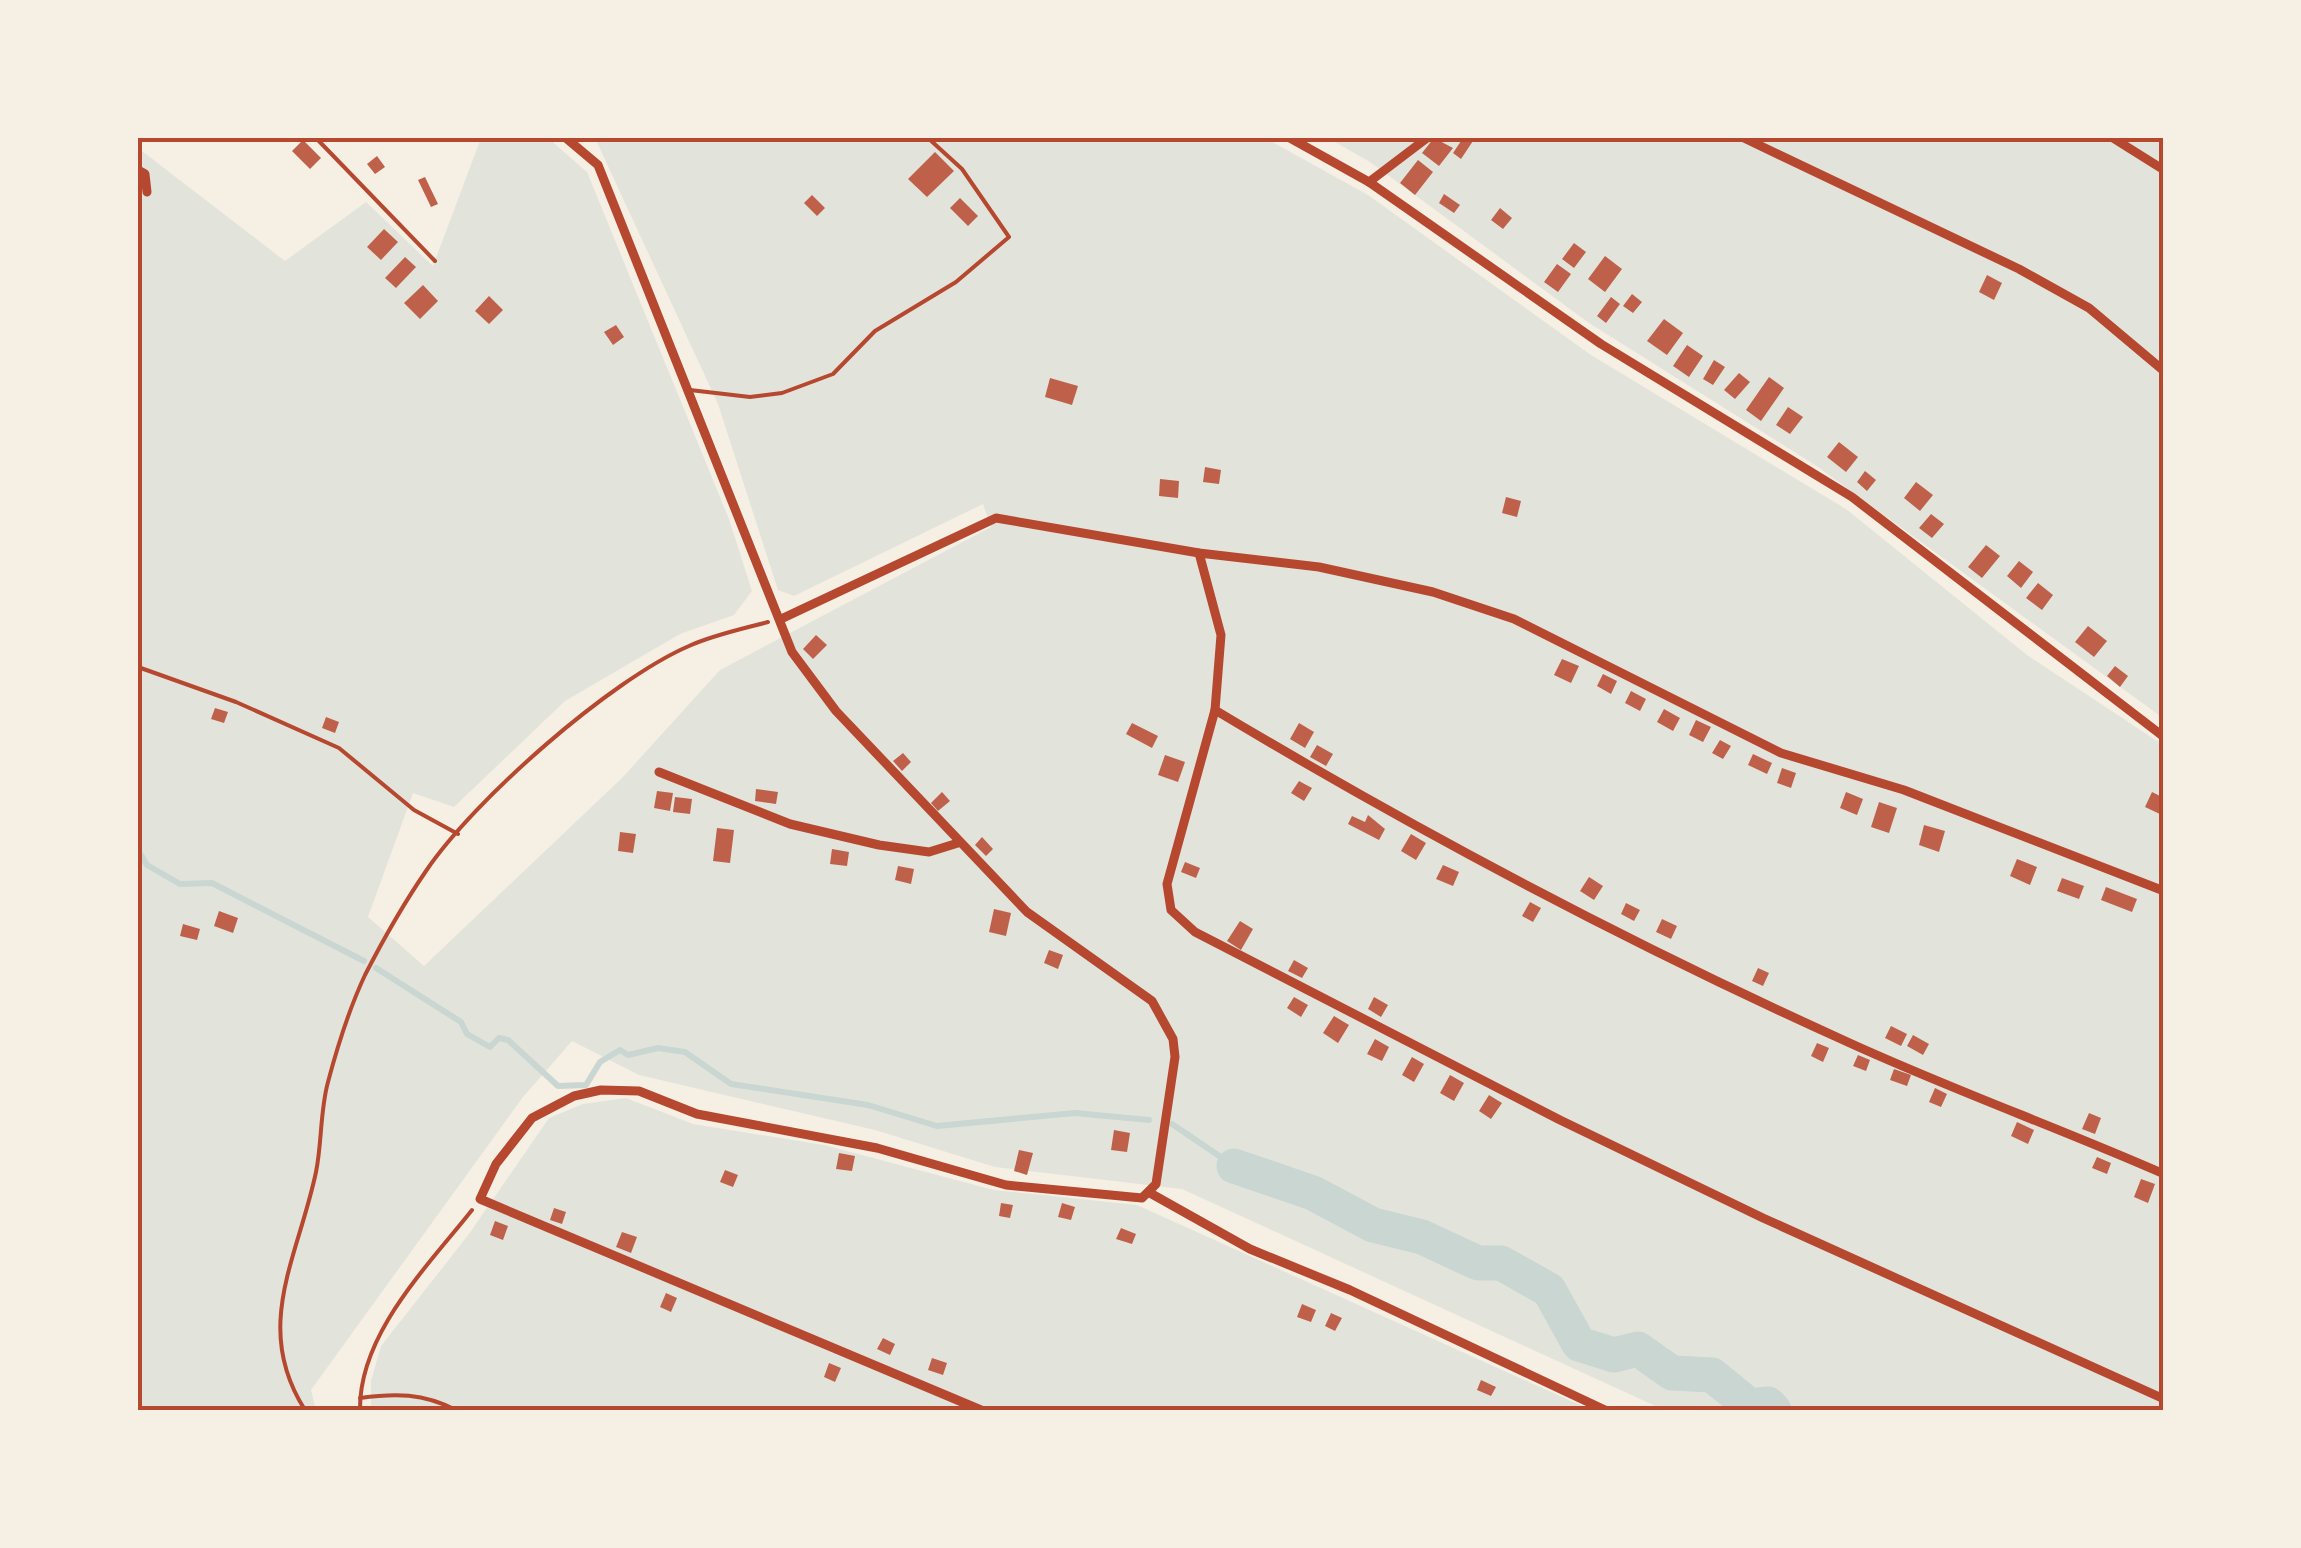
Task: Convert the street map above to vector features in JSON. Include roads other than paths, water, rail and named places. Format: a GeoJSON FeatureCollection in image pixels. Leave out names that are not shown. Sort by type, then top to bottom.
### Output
{"type":"FeatureCollection","features":[{"type":"Feature","properties":{"kind":"street"},"geometry":{"type":"LineString","coordinates":[[566,138],[598,165],[792,652],[836,712],[1027,912],[1152,1001],[1174,1039],[1175,1056],[1156,1184],[1150,1193],[1128,1200],[1006,1186],[877,1148],[697,1114],[639,1090],[601,1090],[563,1101],[532,1118],[496,1164],[480,1198],[981,1410]]}},
{"type":"Feature","properties":{"kind":"street"},"geometry":{"type":"LineString","coordinates":[[1290,138],[1369,182],[1601,344],[1852,497],[2164,737]]}},
{"type":"Feature","properties":{"kind":"street"},"geometry":{"type":"LineString","coordinates":[[1369,182],[1427,138]]}},
{"type":"Feature","properties":{"kind":"street"},"geometry":{"type":"LineString","coordinates":[[1744,138],[2018,269],[2089,308],[2164,370]]}},
{"type":"Feature","properties":{"kind":"street"},"geometry":{"type":"LineString","coordinates":[[2113,138],[2164,170]]}},
{"type":"Feature","properties":{"kind":"street"},"geometry":{"type":"LineString","coordinates":[[138,170],[146,174],[147,192]]}},
{"type":"Feature","properties":{"kind":"street"},"geometry":{"type":"LineString","coordinates":[[781,618],[996,518],[1198,554],[1319,567],[1433,592],[1514,619],[1781,752],[1904,790],[2164,891]]}},
{"type":"Feature","properties":{"kind":"street"},"geometry":{"type":"LineString","coordinates":[[1198,554],[1222,635],[1216,710],[1166,884],[1170,910],[1195,932],[1611,1145],[2164,1398]]}},
{"type":"Feature","properties":{"kind":"street"},"geometry":{"type":"LineString","coordinates":[[1216,710],[1350,791],[1654,949],[1842,1040],[2164,1174]]}},
{"type":"Feature","properties":{"kind":"street"},"geometry":{"type":"LineString","coordinates":[[659,772],[790,824],[879,845],[929,852],[958,843]]}},
{"type":"Feature","properties":{"kind":"street"},"geometry":{"type":"LineString","coordinates":[[1150,1193],[1250,1250],[1350,1290],[1606,1410]]}},
{"type":"Feature","properties":{"kind":"lane"},"geometry":{"type":"LineString","coordinates":[[316,138],[435,261]]}},
{"type":"Feature","properties":{"kind":"lane"},"geometry":{"type":"LineString","coordinates":[[688,390],[766,395],[833,374],[876,331],[956,282],[1009,237],[962,169],[928,138]]}},
{"type":"Feature","properties":{"kind":"waterway"},"geometry":{"type":"LineString","coordinates":[[138,850],[147,865],[180,884],[212,883],[364,961]]}},
{"type":"Feature","properties":{"kind":"waterway"},"geometry":{"type":"LineString","coordinates":[[376,968],[461,1022],[467,1034],[490,1047],[499,1038],[508,1040],[558,1086],[586,1085],[600,1062],[620,1050],[628,1055],[658,1048],[685,1052],[731,1084],[868,1105],[937,1126],[1075,1113],[1149,1120]]}},
{"type":"Feature","properties":{"kind":"waterway"},"geometry":{"type":"LineString","coordinates":[[1172,1124],[1234,1166]]}},
{"type":"Feature","properties":{"kind":"waterway"},"geometry":{"type":"LineString","coordinates":[[1234,1166],[1313,1193],[1373,1225],[1422,1237],[1478,1263],[1501,1263],[1549,1290],[1579,1344],[1614,1355],[1638,1349],[1672,1373],[1712,1375],[1750,1406],[1768,1404],[1774,1410]]}}]}
